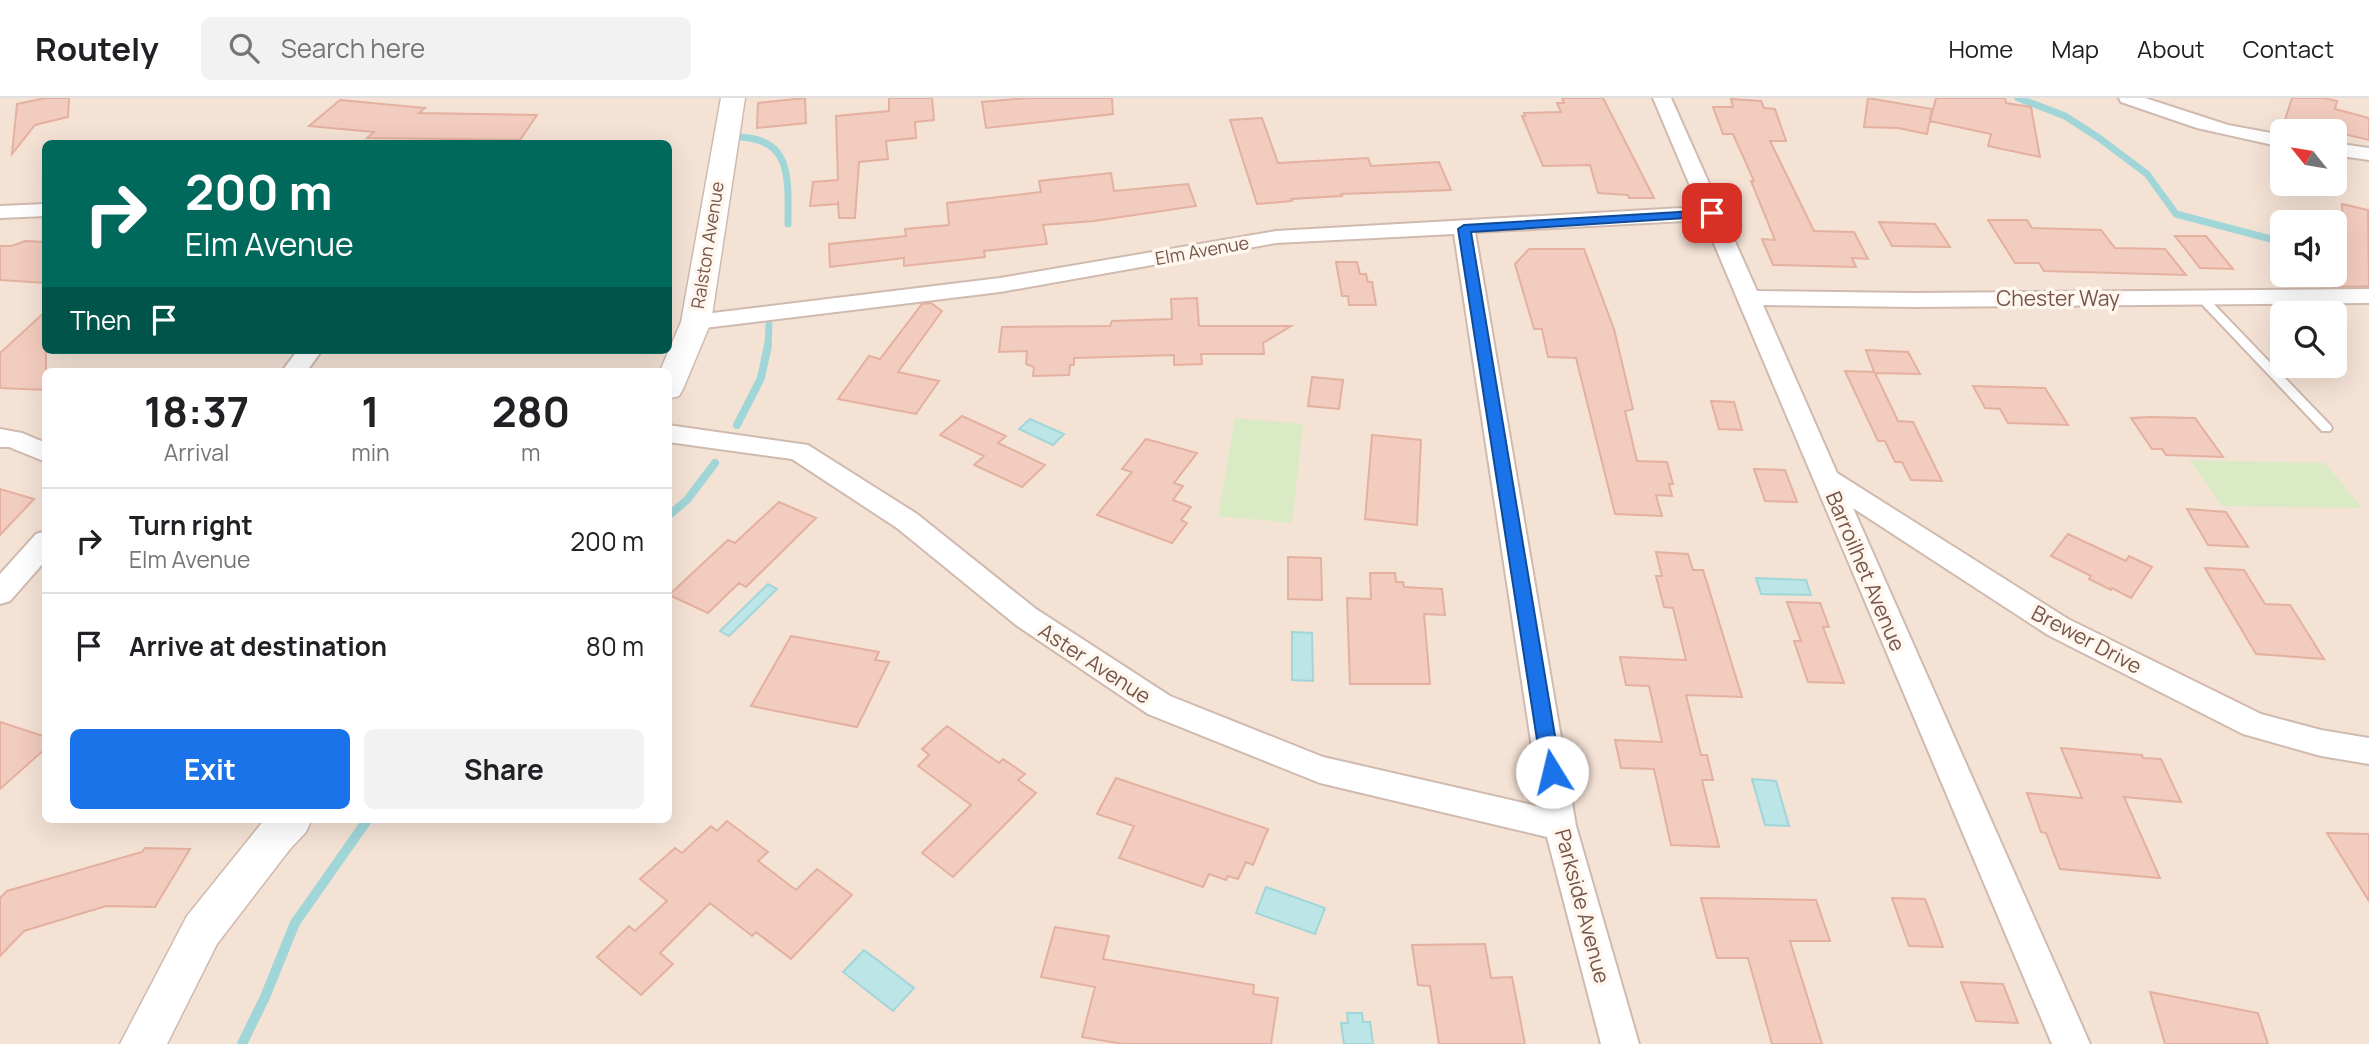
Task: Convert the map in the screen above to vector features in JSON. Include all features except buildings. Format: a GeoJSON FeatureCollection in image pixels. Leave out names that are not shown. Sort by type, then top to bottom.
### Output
{"type":"FeatureCollection","features":[{"type":"Feature","properties":{"kind":"street","name":"Ralston Avenue"},"geometry":{"type":"LineString","coordinates":[[672,379],[696,322],[733,98]]}},
{"type":"Feature","properties":{"kind":"street","name":"Barroilhet Avenue"},"geometry":{"type":"LineString","coordinates":[[1662,98],[2071,1044]]}},
{"type":"Feature","properties":{"kind":"street"},"geometry":{"type":"LineString","coordinates":[[2128,98],[2247,135],[2270,139]]}},
{"type":"Feature","properties":{"kind":"street"},"geometry":{"type":"LineString","coordinates":[[2347,151],[2369,154]]}},
{"type":"Feature","properties":{"kind":"street"},"geometry":{"type":"LineString","coordinates":[[0,212],[42,210]]}},
{"type":"Feature","properties":{"kind":"street","name":"Elm Avenue"},"geometry":{"type":"LineString","coordinates":[[696,322],[1000,285],[1276,237],[1464,229],[1712,213]]}},
{"type":"Feature","properties":{"kind":"street","name":"Parkside Avenue"},"geometry":{"type":"LineString","coordinates":[[1464,229],[1560,826],[1620,1044]]}},
{"type":"Feature","properties":{"kind":"street","name":"Chester Way"},"geometry":{"type":"LineString","coordinates":[[1747,298],[2369,296]]}},
{"type":"Feature","properties":{"kind":"street"},"geometry":{"type":"LineString","coordinates":[[296,368],[307,354]]}},
{"type":"Feature","properties":{"kind":"street","name":"Aster Avenue"},"geometry":{"type":"LineString","coordinates":[[672,434],[799,451],[907,521],[1026,617],[1159,705],[1320,770],[1560,826]]}},
{"type":"Feature","properties":{"kind":"street"},"geometry":{"type":"LineString","coordinates":[[0,438],[13,439],[42,451]]}},
{"type":"Feature","properties":{"kind":"street","name":"Brewer Drive"},"geometry":{"type":"LineString","coordinates":[[1826,478],[2058,627],[2093,645],[2255,725],[2321,743],[2369,751]]}},
{"type":"Feature","properties":{"kind":"street"},"geometry":{"type":"LineString","coordinates":[[0,593],[42,546]]}},
{"type":"Feature","properties":{"kind":"street"},"geometry":{"type":"LineString","coordinates":[[143,1044],[202,930],[288,823]]}},
{"type":"Feature","properties":{"kind":"lane"},"geometry":{"type":"LineString","coordinates":[[2201,298],[2326,428]]}},
{"type":"Feature","properties":{"kind":"shaded area"},"geometry":{"type":"Polygon","coordinates":[[[0,98],[2369,98],[2369,1044],[0,1044],[0,98]]]}},
{"type":"Feature","properties":{"kind":"green space"},"geometry":{"type":"Polygon","coordinates":[[[1235,418],[1303,424],[1292,523],[1218,516],[1235,418]]]}},
{"type":"Feature","properties":{"kind":"green space"},"geometry":{"type":"Polygon","coordinates":[[[2190,460],[2325,463],[2362,508],[2222,506],[2190,460]]]}},
{"type":"Feature","properties":{"kind":"water"},"geometry":{"type":"Polygon","coordinates":[[[1030,419],[1064,434],[1053,445],[1019,429],[1030,419]]]}},
{"type":"Feature","properties":{"kind":"water"},"geometry":{"type":"Polygon","coordinates":[[[1756,578],[1806,580],[1811,595],[1761,594],[1756,578]]]}},
{"type":"Feature","properties":{"kind":"water"},"geometry":{"type":"Polygon","coordinates":[[[768,584],[777,589],[729,636],[720,631],[768,584]]]}},
{"type":"Feature","properties":{"kind":"water"},"geometry":{"type":"Polygon","coordinates":[[[1292,632],[1312,633],[1313,681],[1292,680],[1292,632]]]}},
{"type":"Feature","properties":{"kind":"water"},"geometry":{"type":"Polygon","coordinates":[[[1752,779],[1776,781],[1789,826],[1765,825],[1752,779]]]}},
{"type":"Feature","properties":{"kind":"water"},"geometry":{"type":"Polygon","coordinates":[[[1266,887],[1325,908],[1315,934],[1256,913],[1266,887]]]}},
{"type":"Feature","properties":{"kind":"water"},"geometry":{"type":"Polygon","coordinates":[[[864,950],[914,988],[893,1011],[843,972],[864,950]]]}},
{"type":"Feature","properties":{"kind":"water"},"geometry":{"type":"Polygon","coordinates":[[[1347,1013],[1362,1013],[1363,1022],[1370,1022],[1373,1044],[1344,1044],[1341,1023],[1348,1023],[1347,1013]]]}},
{"type":"Feature","properties":{"kind":"waterway"},"geometry":{"type":"LineString","coordinates":[[2018,98],[2065,116],[2099,138],[2147,174],[2176,214],[2270,239]]}},
{"type":"Feature","properties":{"kind":"waterway"},"geometry":{"type":"LineString","coordinates":[[734,137],[753,139],[767,144],[777,152],[786,176],[788,224]]}},
{"type":"Feature","properties":{"kind":"waterway"},"geometry":{"type":"LineString","coordinates":[[768,346],[769,325]]}},
{"type":"Feature","properties":{"kind":"waterway"},"geometry":{"type":"LineString","coordinates":[[737,425],[761,378],[768,345]]}},
{"type":"Feature","properties":{"kind":"waterway"},"geometry":{"type":"LineString","coordinates":[[672,513],[687,500],[715,463]]}},
{"type":"Feature","properties":{"kind":"waterway"},"geometry":{"type":"LineString","coordinates":[[242,1044],[265,997],[295,923],[365,823]]}},
{"type":"Feature","properties":{"kind":"route"},"geometry":{"type":"LineString","coordinates":[[1552,772],[1464,229],[1712,213]]}}]}
